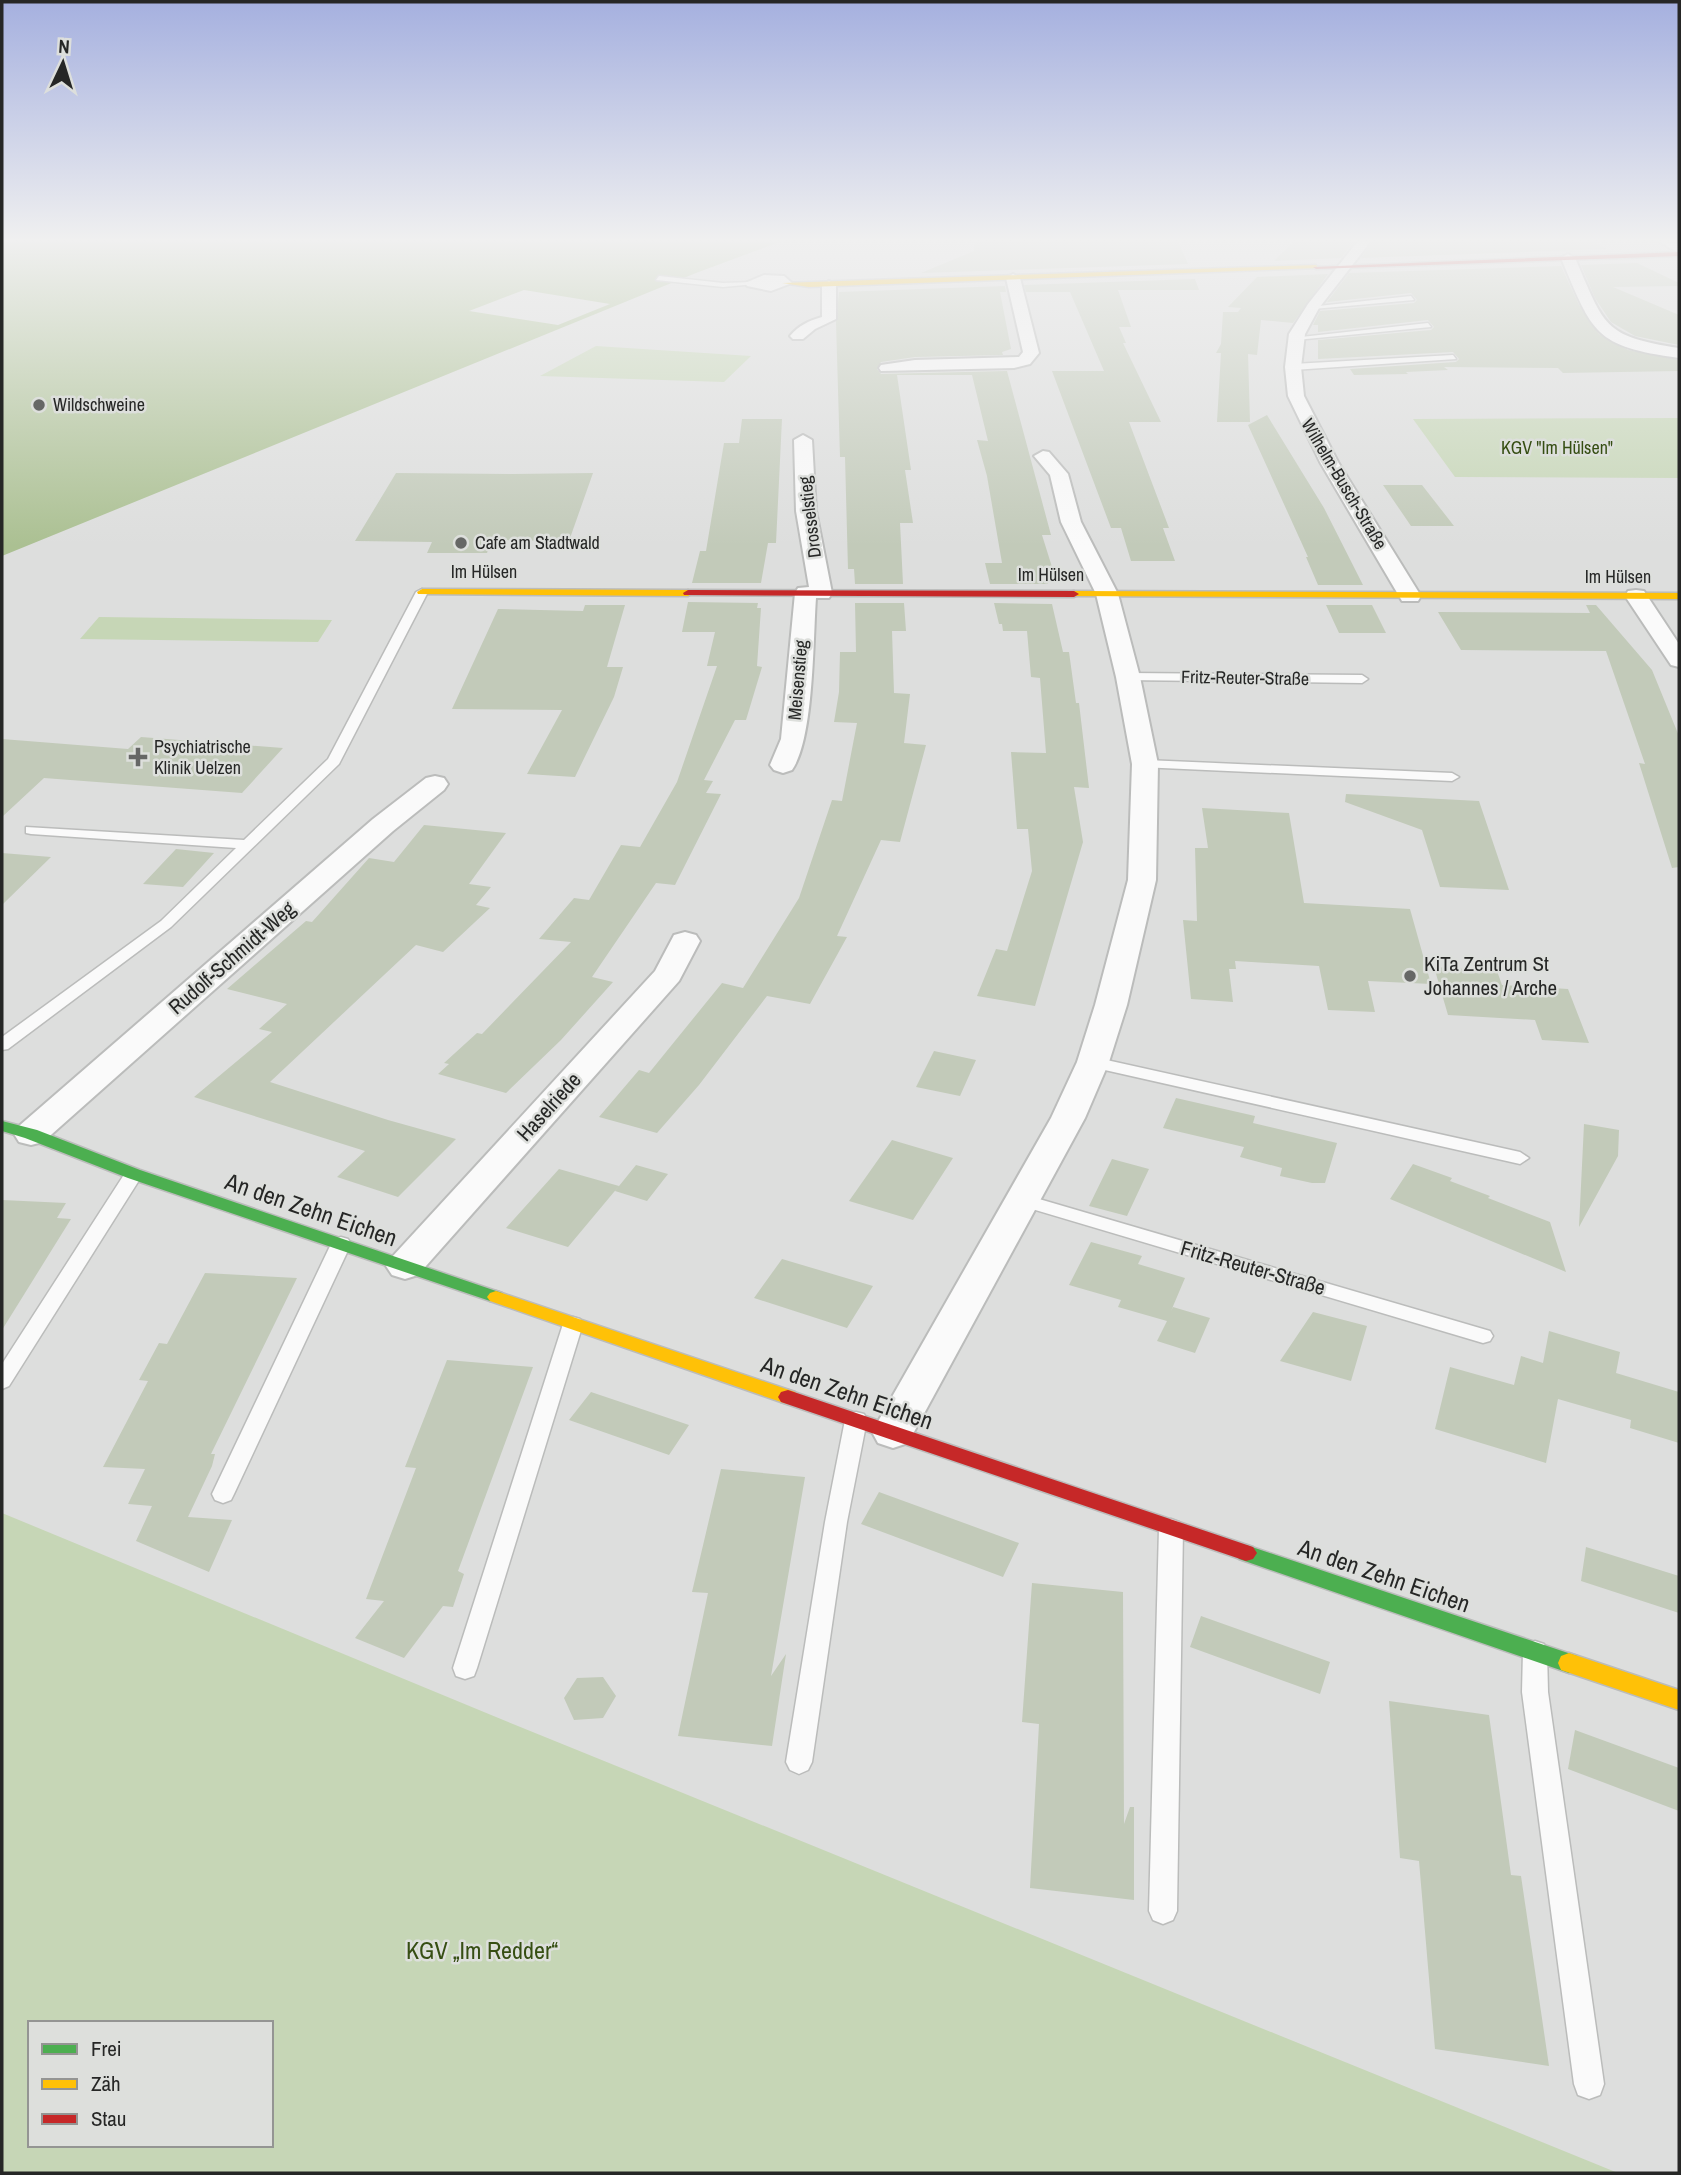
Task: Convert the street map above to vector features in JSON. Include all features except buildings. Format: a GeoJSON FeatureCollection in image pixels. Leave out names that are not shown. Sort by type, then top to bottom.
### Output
{"type":"FeatureCollection","features":[{"type":"Feature","properties":{"kind":"street"},"geometry":{"type":"LineString","coordinates":[[887,368],[1014,363],[1031,354],[1028,342]]}},
{"type":"Feature","properties":{"kind":"street","name":"Wilhelm-Busch-Straße"},"geometry":{"type":"LineString","coordinates":[[1296,342],[1293,367],[1298,404],[1410,596]]}},
{"type":"Feature","properties":{"kind":"street"},"geometry":{"type":"LineString","coordinates":[[1618,342],[1625,349],[1679,352]]}},
{"type":"Feature","properties":{"kind":"street","name":"Drosselstieg"},"geometry":{"type":"LineString","coordinates":[[803,440],[813,593]]}},
{"type":"Feature","properties":{"kind":"street"},"geometry":{"type":"LineString","coordinates":[[892,1432],[1068,1118],[1093,1062],[1122,965],[1142,880],[1145,764],[1128,677],[1107,594],[1071,522],[1059,474],[1043,456]]}},
{"type":"Feature","properties":{"kind":"street","name":"Im Hülsen"},"geometry":{"type":"LineString","coordinates":[[422,592],[1679,596]]}},
{"type":"Feature","properties":{"kind":"street","name":"Meisenstieg"},"geometry":{"type":"LineString","coordinates":[[783,765],[793,739],[813,593]]}},
{"type":"Feature","properties":{"kind":"street"},"geometry":{"type":"LineString","coordinates":[[1636,596],[1679,660]]}},
{"type":"Feature","properties":{"kind":"street","name":"Rudolf-Schmidt-Weg"},"geometry":{"type":"LineString","coordinates":[[31,1134],[372,834],[435,784]]}},
{"type":"Feature","properties":{"kind":"street","name":"Haselriede"},"geometry":{"type":"LineString","coordinates":[[404,1266],[668,975],[685,941]]}},
{"type":"Feature","properties":{"kind":"street","name":"An den Zehn Eichen"},"geometry":{"type":"LineString","coordinates":[[2,1126],[31,1134],[134,1174],[1679,1700]]}},
{"type":"Feature","properties":{"kind":"lane"},"geometry":{"type":"LineString","coordinates":[[1293,367],[1453,357]]}},
{"type":"Feature","properties":{"kind":"lane"},"geometry":{"type":"LineString","coordinates":[[2,1045],[166,924],[334,761],[422,592]]}},
{"type":"Feature","properties":{"kind":"lane","name":"Fritz-Reuter-Straße"},"geometry":{"type":"LineString","coordinates":[[1128,677],[1362,679]]}},
{"type":"Feature","properties":{"kind":"lane"},"geometry":{"type":"LineString","coordinates":[[1145,764],[1452,777]]}},
{"type":"Feature","properties":{"kind":"lane"},"geometry":{"type":"LineString","coordinates":[[32,830],[248,845]]}},
{"type":"Feature","properties":{"kind":"lane"},"geometry":{"type":"LineString","coordinates":[[1093,1062],[1520,1158]]}},
{"type":"Feature","properties":{"kind":"lane"},"geometry":{"type":"LineString","coordinates":[[2,1381],[134,1174]]}},
{"type":"Feature","properties":{"kind":"lane","name":"Fritz-Reuter-Straße"},"geometry":{"type":"LineString","coordinates":[[1022,1200],[1483,1336]]}},
{"type":"Feature","properties":{"kind":"lane"},"geometry":{"type":"LineString","coordinates":[[222,1494],[341,1244]]}},
{"type":"Feature","properties":{"kind":"lane"},"geometry":{"type":"LineString","coordinates":[[465,1668],[573,1324]]}},
{"type":"Feature","properties":{"kind":"lane"},"geometry":{"type":"LineString","coordinates":[[799,1762],[836,1522],[856,1420]]}},
{"type":"Feature","properties":{"kind":"lane"},"geometry":{"type":"LineString","coordinates":[[1163,1911],[1171,1528]]}},
{"type":"Feature","properties":{"kind":"lane"},"geometry":{"type":"LineString","coordinates":[[1535,1651],[1535,1692],[1589,2084]]}},
{"type":"Feature","properties":{"kind":"green space"},"geometry":{"type":"Polygon","coordinates":[[[2,342],[526,342],[2,556],[2,342]]]}},
{"type":"Feature","properties":{"kind":"green space"},"geometry":{"type":"Polygon","coordinates":[[[596,346],[751,356],[724,382],[540,376],[596,346]]]}},
{"type":"Feature","properties":{"kind":"green space","name":"KGV \"Im Hülsen\""},"geometry":{"type":"Polygon","coordinates":[[[1679,418],[1679,478],[1455,477],[1413,419],[1679,418]]]}},
{"type":"Feature","properties":{"kind":"green space"},"geometry":{"type":"Polygon","coordinates":[[[99,617],[332,620],[318,642],[80,639],[99,617]]]}},
{"type":"Feature","properties":{"kind":"green space","name":"KGV „Im Redder“"},"geometry":{"type":"Polygon","coordinates":[[[2,1513],[496,1717],[1618,2173],[2,2173],[2,1513]]]}},
{"type":"Feature","properties":{"kind":"traffic: fast"},"geometry":{"type":"LineString","coordinates":[[2,1126],[31,1134],[134,1174],[496,1297]]}},
{"type":"Feature","properties":{"kind":"traffic: fast"},"geometry":{"type":"LineString","coordinates":[[1246,1553],[1569,1663]]}},
{"type":"Feature","properties":{"kind":"traffic: slow"},"geometry":{"type":"LineString","coordinates":[[422,592],[688,593]]}},
{"type":"Feature","properties":{"kind":"traffic: slow"},"geometry":{"type":"LineString","coordinates":[[1074,594],[1679,596]]}},
{"type":"Feature","properties":{"kind":"traffic: slow"},"geometry":{"type":"LineString","coordinates":[[496,1297],[788,1397]]}},
{"type":"Feature","properties":{"kind":"traffic: slow"},"geometry":{"type":"LineString","coordinates":[[1569,1663],[1679,1700]]}},
{"type":"Feature","properties":{"kind":"traffic: jam"},"geometry":{"type":"LineString","coordinates":[[688,593],[1074,594]]}},
{"type":"Feature","properties":{"kind":"traffic: jam"},"geometry":{"type":"LineString","coordinates":[[788,1397],[1246,1553]]}},
{"type":"Feature","properties":{"kind":"place","name":"Wildschweine"},"geometry":{"type":"Point","coordinates":[39,405]}},
{"type":"Feature","properties":{"kind":"place","name":"Cafe am Stadtwald"},"geometry":{"type":"Point","coordinates":[461,543]}},
{"type":"Feature","properties":{"kind":"place","name":"Psychiatrische Klinik Uelzen"},"geometry":{"type":"Point","coordinates":[138,757]}},
{"type":"Feature","properties":{"kind":"place","name":"KiTa Zentrum St Johannes / Arche"},"geometry":{"type":"Point","coordinates":[1410,976]}}]}
